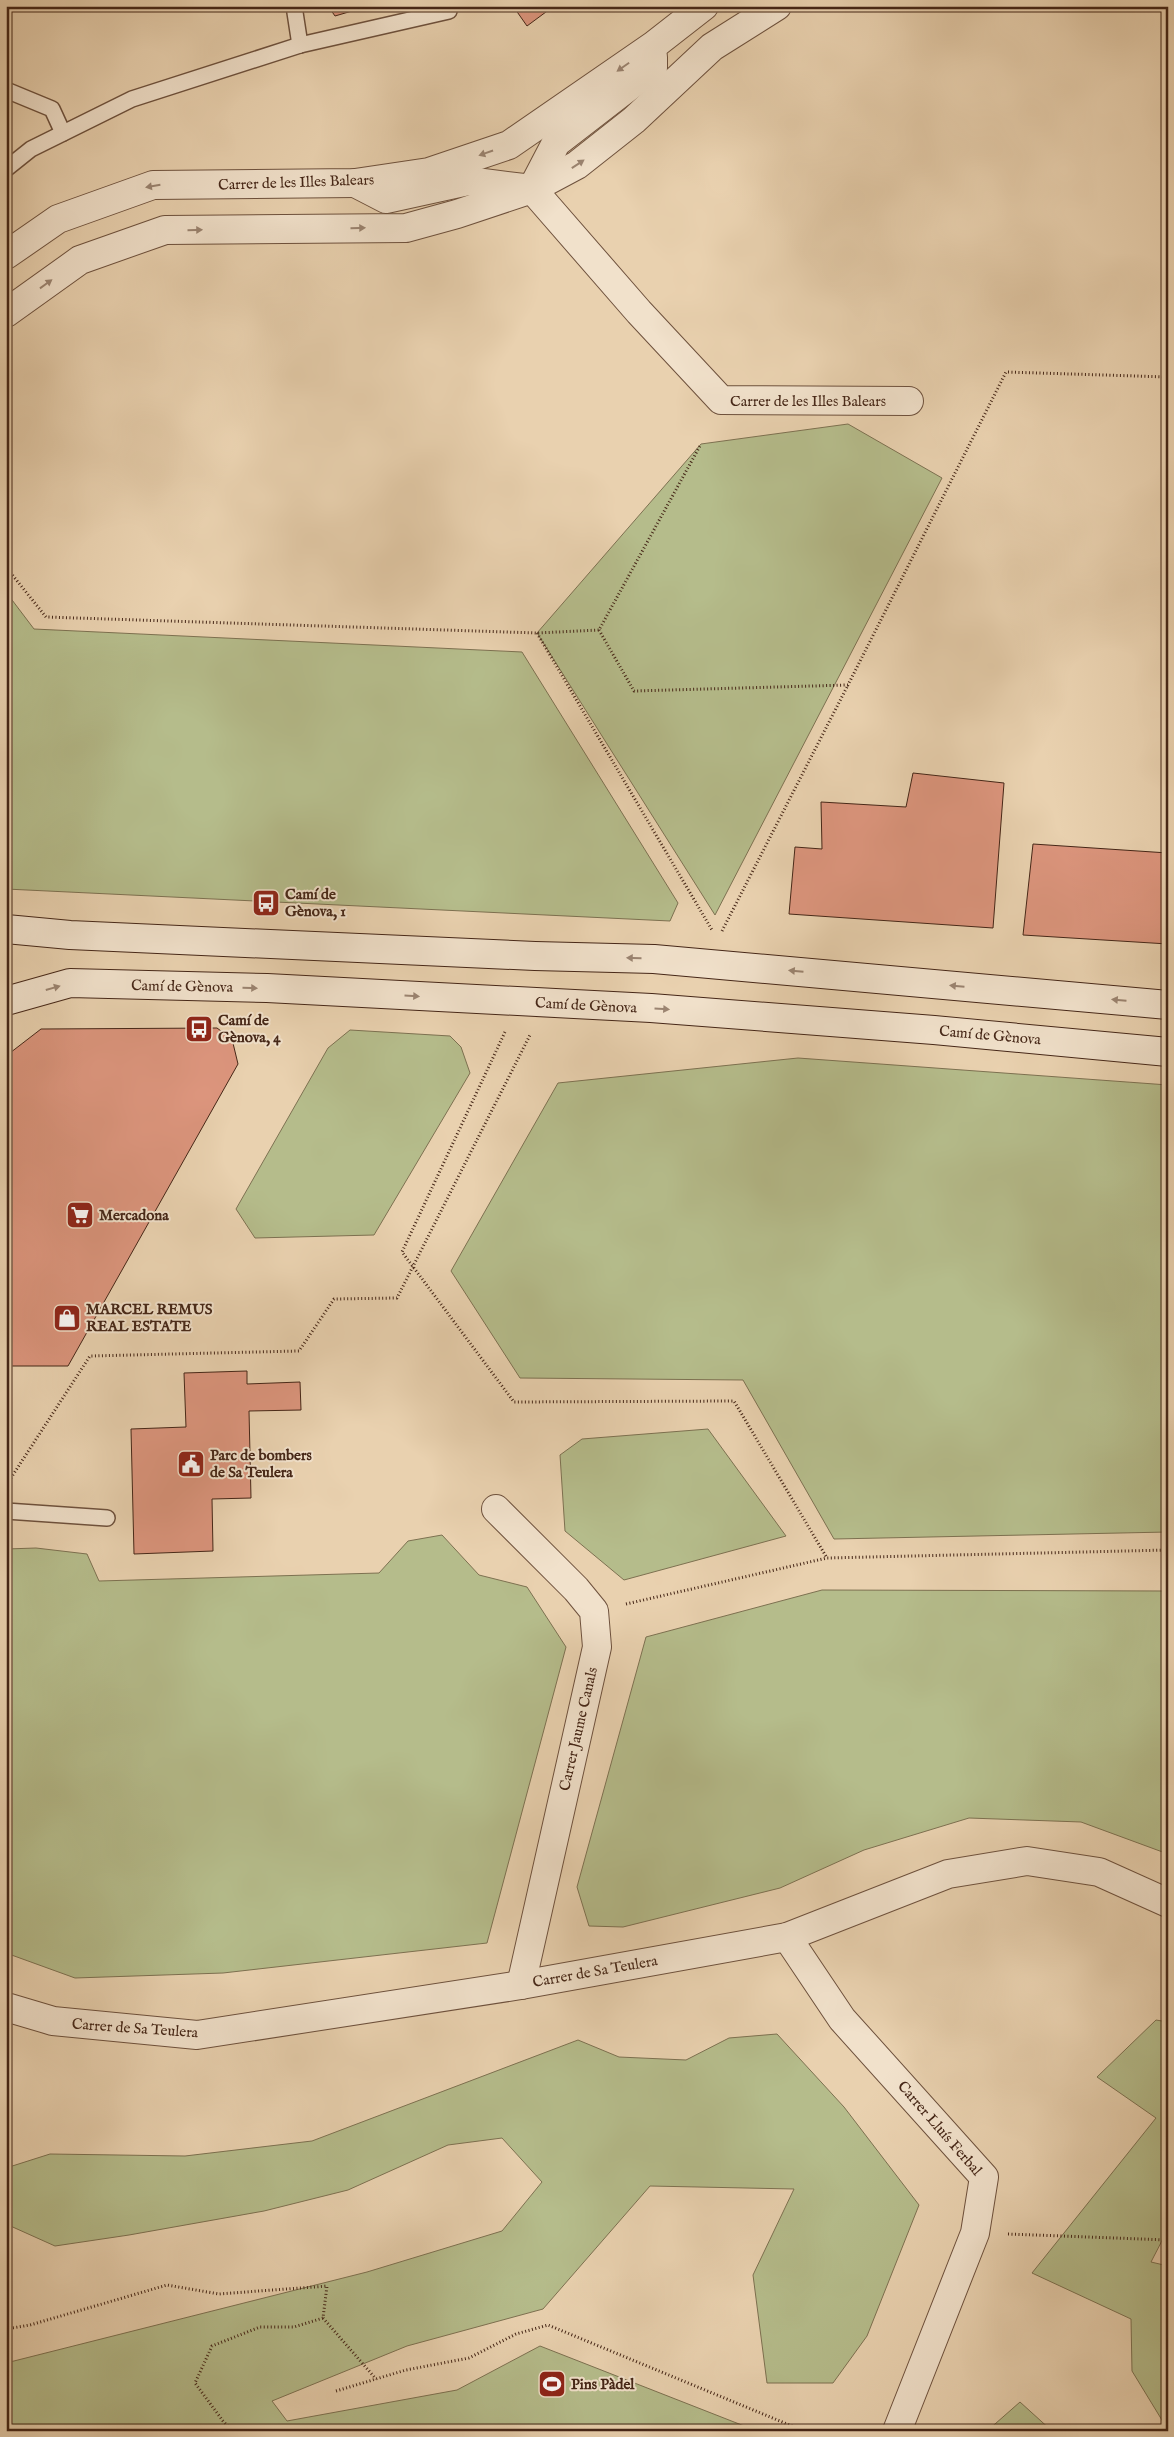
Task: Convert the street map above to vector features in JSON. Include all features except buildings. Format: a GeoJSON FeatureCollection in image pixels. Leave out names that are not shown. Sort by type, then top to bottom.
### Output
{"type":"FeatureCollection","features":[{"type":"Feature","properties":{"kind":"street","name":"Carrer de les Illes Balears"},"geometry":{"type":"LineString","coordinates":[[6,255],[58,219],[153,185],[355,183],[429,172],[509,145],[654,45],[704,6]]}},
{"type":"Feature","properties":{"kind":"street"},"geometry":{"type":"LineString","coordinates":[[6,313],[80,260],[165,230],[406,228],[457,214],[532,189],[578,164],[634,120],[712,47],[776,6]]}},
{"type":"Feature","properties":{"kind":"street"},"geometry":{"type":"LineString","coordinates":[[532,189],[556,143],[653,68],[654,45]]}},
{"type":"Feature","properties":{"kind":"street"},"geometry":{"type":"LineString","coordinates":[[355,183],[386,199],[468,181],[532,189]]}},
{"type":"Feature","properties":{"kind":"street","name":"Carrer de les Illes Balears"},"geometry":{"type":"LineString","coordinates":[[532,189],[639,312],[721,400],[909,401]]}},
{"type":"Feature","properties":{"kind":"street"},"geometry":{"type":"LineString","coordinates":[[6,929],[70,935],[535,956],[654,959],[1168,1005]]}},
{"type":"Feature","properties":{"kind":"street","name":"Camí de Gènova"},"geometry":{"type":"LineString","coordinates":[[6,1001],[70,983],[267,988],[651,1008],[934,1030],[1168,1052]]}},
{"type":"Feature","properties":{"kind":"street"},"geometry":{"type":"LineString","coordinates":[[496,1509],[576,1589],[594,1611]]}},
{"type":"Feature","properties":{"kind":"street","name":"Carrer Jaume Canals"},"geometry":{"type":"LineString","coordinates":[[521,1985],[597,1646],[594,1611]]}},
{"type":"Feature","properties":{"kind":"street","name":"Carrer de Sa Teulera"},"geometry":{"type":"LineString","coordinates":[[6,2008],[53,2022],[197,2035],[521,1985],[787,1937],[948,1874],[1027,1862],[1099,1872],[1168,1903]]}},
{"type":"Feature","properties":{"kind":"street","name":"Carrer Lluís Ferbal"},"geometry":{"type":"LineString","coordinates":[[787,1937],[842,2019],[984,2178],[975,2233],[897,2431]]}},
{"type":"Feature","properties":{"kind":"lane"},"geometry":{"type":"LineString","coordinates":[[294,6],[300,45]]}},
{"type":"Feature","properties":{"kind":"lane"},"geometry":{"type":"LineString","coordinates":[[6,169],[31,149],[132,99],[300,45],[449,10]]}},
{"type":"Feature","properties":{"kind":"lane"},"geometry":{"type":"LineString","coordinates":[[6,90],[52,109],[63,133]]}},
{"type":"Feature","properties":{"kind":"lane"},"geometry":{"type":"LineString","coordinates":[[6,1511],[107,1518]]}},
{"type":"Feature","properties":{"kind":"path"},"geometry":{"type":"LineString","coordinates":[[721,933],[1006,372],[1168,377]]}},
{"type":"Feature","properties":{"kind":"path"},"geometry":{"type":"LineString","coordinates":[[599,630],[700,444]]}},
{"type":"Feature","properties":{"kind":"path"},"geometry":{"type":"LineString","coordinates":[[6,567],[46,617],[537,633],[599,630]]}},
{"type":"Feature","properties":{"kind":"path"},"geometry":{"type":"LineString","coordinates":[[599,630],[634,691],[848,685]]}},
{"type":"Feature","properties":{"kind":"path"},"geometry":{"type":"LineString","coordinates":[[537,633],[713,932]]}},
{"type":"Feature","properties":{"kind":"path"},"geometry":{"type":"LineString","coordinates":[[520,1001],[402,1252],[514,1402],[734,1401],[827,1558]]}},
{"type":"Feature","properties":{"kind":"path"},"geometry":{"type":"LineString","coordinates":[[6,1485],[90,1356],[299,1351],[334,1299],[397,1298],[535,1026]]}},
{"type":"Feature","properties":{"kind":"path"},"geometry":{"type":"LineString","coordinates":[[594,1611],[827,1558],[1168,1550]]}},
{"type":"Feature","properties":{"kind":"path"},"geometry":{"type":"LineString","coordinates":[[975,2233],[1168,2240]]}},
{"type":"Feature","properties":{"kind":"path"},"geometry":{"type":"LineString","coordinates":[[6,2329],[30,2325],[168,2285],[218,2294],[327,2286],[323,2318],[376,2379]]}},
{"type":"Feature","properties":{"kind":"path"},"geometry":{"type":"LineString","coordinates":[[232,2431],[194,2383],[212,2346],[260,2326],[294,2327],[323,2318]]}},
{"type":"Feature","properties":{"kind":"path"},"geometry":{"type":"LineString","coordinates":[[336,2391],[406,2370],[469,2358],[516,2334],[548,2325],[804,2431]]}},
{"type":"Feature","properties":{"kind":"green space"},"geometry":{"type":"Polygon","coordinates":[[[848,424],[942,478],[715,915],[537,633],[701,444],[848,424]]]}},
{"type":"Feature","properties":{"kind":"green space"},"geometry":{"type":"Polygon","coordinates":[[[6,592],[34,629],[522,652],[678,903],[670,921],[6,889],[6,592]]]}},
{"type":"Feature","properties":{"kind":"green space"},"geometry":{"type":"Polygon","coordinates":[[[350,1030],[450,1036],[461,1047],[470,1073],[374,1235],[255,1238],[236,1209],[328,1048],[350,1030]]]}},
{"type":"Feature","properties":{"kind":"green space"},"geometry":{"type":"Polygon","coordinates":[[[798,1058],[1168,1085],[1168,1532],[834,1539],[743,1380],[520,1378],[451,1271],[558,1083],[798,1058]]]}},
{"type":"Feature","properties":{"kind":"green space"},"geometry":{"type":"Polygon","coordinates":[[[708,1429],[786,1536],[624,1580],[565,1531],[560,1455],[582,1439],[708,1429]]]}},
{"type":"Feature","properties":{"kind":"green space"},"geometry":{"type":"Polygon","coordinates":[[[442,1535],[479,1575],[527,1587],[566,1647],[487,1943],[223,1973],[75,1978],[6,1953],[6,1549],[36,1548],[87,1554],[99,1581],[379,1573],[408,1541],[442,1535]]]}},
{"type":"Feature","properties":{"kind":"green space"},"geometry":{"type":"Polygon","coordinates":[[[822,1590],[1168,1591],[1168,1854],[1081,1822],[969,1818],[864,1850],[780,1888],[623,1927],[589,1926],[577,1887],[646,1637],[822,1590]]]}},
{"type":"Feature","properties":{"kind":"green space"},"geometry":{"type":"Polygon","coordinates":[[[1156,2020],[1168,2022],[1168,2229],[1151,2262],[1168,2266],[1168,2430],[1132,2371],[1131,2319],[1032,2273],[1156,2118],[1097,2077],[1156,2020]]]}},
{"type":"Feature","properties":{"kind":"green space"},"geometry":{"type":"Polygon","coordinates":[[[777,2034],[844,2107],[919,2205],[867,2336],[833,2383],[767,2383],[753,2275],[794,2189],[650,2186],[543,2309],[407,2346],[272,2401],[287,2421],[457,2390],[540,2346],[757,2431],[6,2431],[6,2363],[367,2272],[502,2231],[542,2182],[502,2138],[448,2145],[348,2190],[264,2211],[55,2246],[6,2224],[6,2168],[50,2154],[185,2156],[312,2141],[578,2040],[619,2057],[686,2060],[729,2038],[777,2034]]]}},
{"type":"Feature","properties":{"kind":"green space"},"geometry":{"type":"Polygon","coordinates":[[[1020,2402],[1052,2431],[987,2431],[1020,2402]]]}},
{"type":"Feature","properties":{"kind":"place","name":"Camí de Gènova, 1"},"geometry":{"type":"Point","coordinates":[266,903]}},
{"type":"Feature","properties":{"kind":"place","name":"Camí de Gènova, 4"},"geometry":{"type":"Point","coordinates":[199,1029]}},
{"type":"Feature","properties":{"kind":"place","name":"Mercadona"},"geometry":{"type":"Point","coordinates":[80,1215]}},
{"type":"Feature","properties":{"kind":"place","name":"MARCEL REMUS REAL ESTATE"},"geometry":{"type":"Point","coordinates":[67,1318]}},
{"type":"Feature","properties":{"kind":"place","name":"Parc de bombers de Sa Teulera"},"geometry":{"type":"Point","coordinates":[191,1464]}},
{"type":"Feature","properties":{"kind":"place","name":"Pins Pàdel"},"geometry":{"type":"Point","coordinates":[552,2384]}}]}
